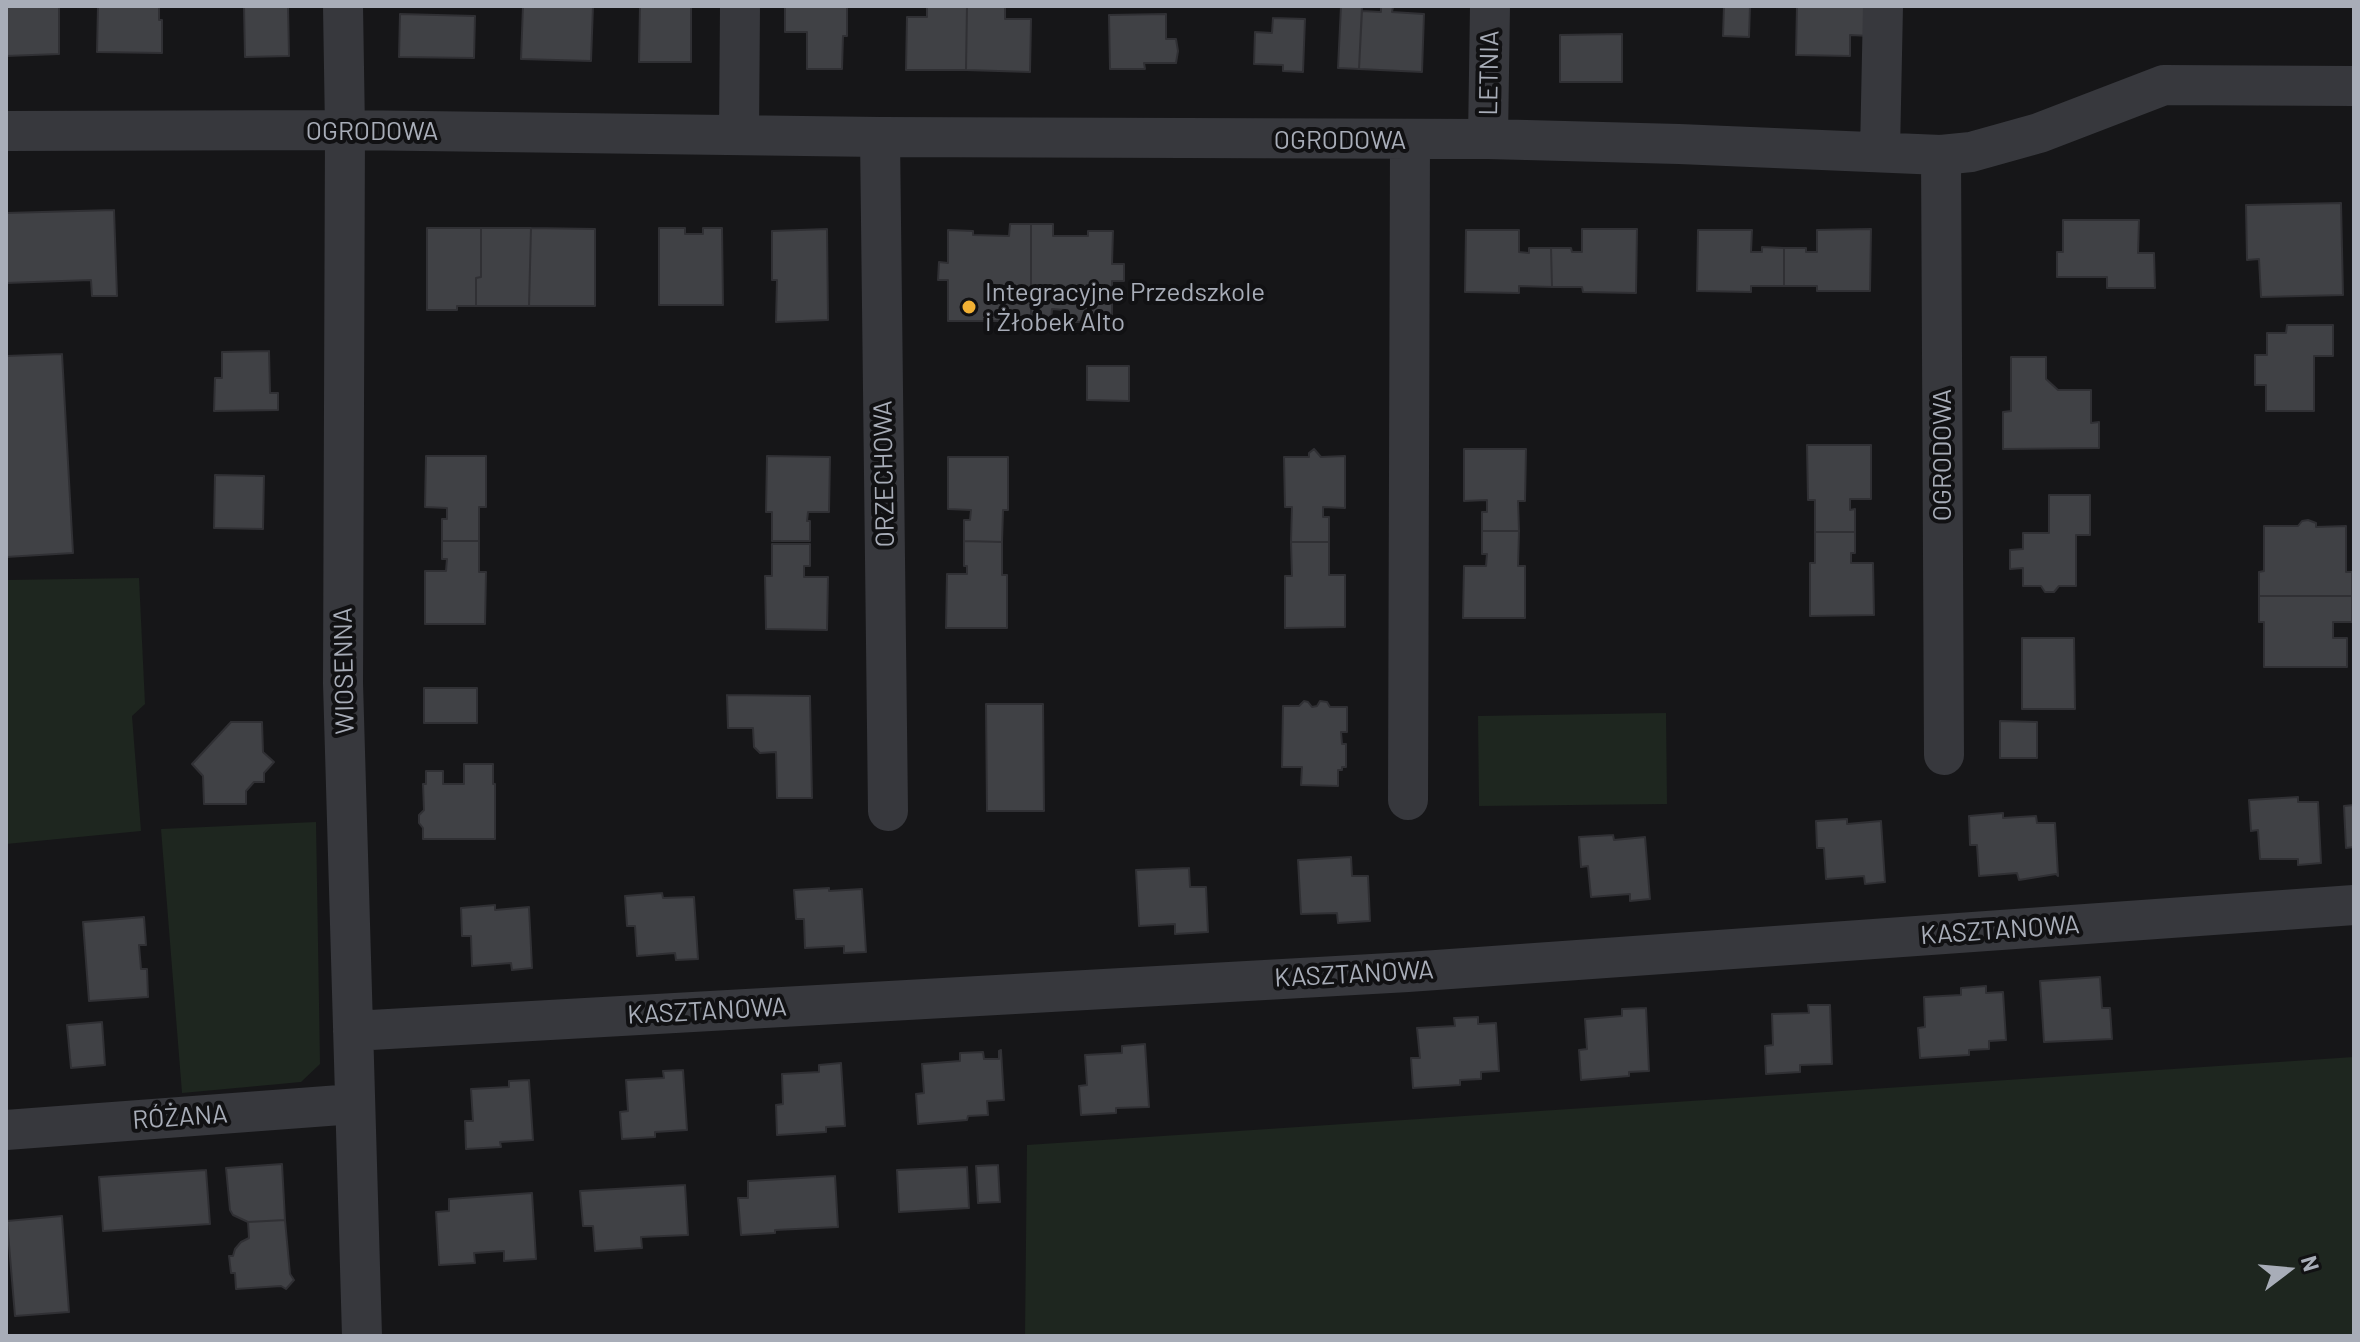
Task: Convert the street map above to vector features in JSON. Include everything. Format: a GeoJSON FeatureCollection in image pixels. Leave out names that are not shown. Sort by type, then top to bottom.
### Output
{"type":"FeatureCollection","features":[{"type":"Feature","properties":{"kind":"street","name":"WIOSENNA"},"geometry":{"type":"LineString","coordinates":[[343,6],[343,683],[362,1336]]}},
{"type":"Feature","properties":{"kind":"street"},"geometry":{"type":"LineString","coordinates":[[739,135],[740,6]]}},
{"type":"Feature","properties":{"kind":"street","name":"LETNIA"},"geometry":{"type":"LineString","coordinates":[[1488,139],[1490,6]]}},
{"type":"Feature","properties":{"kind":"street"},"geometry":{"type":"LineString","coordinates":[[1880,152],[1883,6]]}},
{"type":"Feature","properties":{"kind":"street","name":"OGRODOWA"},"geometry":{"type":"LineString","coordinates":[[6,131],[345,130],[880,137],[1488,139],[1941,155],[1971,152],[2039,133],[2164,85],[2354,86]]}},
{"type":"Feature","properties":{"kind":"street","name":"ORZECHOWA"},"geometry":{"type":"LineString","coordinates":[[880,137],[888,811]]}},
{"type":"Feature","properties":{"kind":"street"},"geometry":{"type":"LineString","coordinates":[[1408,800],[1410,141]]}},
{"type":"Feature","properties":{"kind":"street","name":"OGRODOWA"},"geometry":{"type":"LineString","coordinates":[[1941,155],[1944,755]]}},
{"type":"Feature","properties":{"kind":"street","name":"KASZTANOWA"},"geometry":{"type":"LineString","coordinates":[[353,1031],[1392,973],[2354,905]]}},
{"type":"Feature","properties":{"kind":"street","name":"RÓŻANA"},"geometry":{"type":"LineString","coordinates":[[6,1130],[354,1104]]}},
{"type":"Feature","properties":{"kind":"shaded area"},"geometry":{"type":"Polygon","coordinates":[[[139,578],[145,704],[132,716],[141,831],[6,844],[6,580],[139,578]]]}},
{"type":"Feature","properties":{"kind":"shaded area"},"geometry":{"type":"Polygon","coordinates":[[[1666,713],[1667,804],[1479,806],[1478,716],[1666,713]]]}},
{"type":"Feature","properties":{"kind":"shaded area"},"geometry":{"type":"Polygon","coordinates":[[[316,822],[320,1064],[301,1082],[182,1093],[161,829],[316,822]]]}},
{"type":"Feature","properties":{"kind":"shaded area"},"geometry":{"type":"Polygon","coordinates":[[[2354,1057],[2354,1336],[1025,1336],[1027,1145],[2354,1057]]]}},
{"type":"Feature","properties":{"kind":"building"},"geometry":{"type":"Polygon","coordinates":[[[6,6],[59,6],[59,54],[6,56],[6,6]]]}},
{"type":"Feature","properties":{"kind":"building"},"geometry":{"type":"Polygon","coordinates":[[[98,6],[159,6],[162,53],[97,52],[98,6]]]}},
{"type":"Feature","properties":{"kind":"building"},"geometry":{"type":"Polygon","coordinates":[[[244,6],[288,6],[289,56],[245,57],[244,6]]]}},
{"type":"Feature","properties":{"kind":"building"},"geometry":{"type":"Polygon","coordinates":[[[523,6],[593,6],[591,61],[521,59],[523,6]]]}},
{"type":"Feature","properties":{"kind":"building"},"geometry":{"type":"Polygon","coordinates":[[[640,6],[691,6],[691,62],[639,62],[640,6]]]}},
{"type":"Feature","properties":{"kind":"building"},"geometry":{"type":"Polygon","coordinates":[[[785,6],[847,6],[842,69],[807,69],[807,32],[785,32],[785,6]]]}},
{"type":"Feature","properties":{"kind":"building"},"geometry":{"type":"Polygon","coordinates":[[[927,6],[967,6],[966,70],[906,70],[907,17],[927,17],[927,6]]]}},
{"type":"Feature","properties":{"kind":"building"},"geometry":{"type":"Polygon","coordinates":[[[967,6],[1005,7],[1005,19],[1031,19],[1030,72],[966,70],[967,6]]]}},
{"type":"Feature","properties":{"kind":"building"},"geometry":{"type":"Polygon","coordinates":[[[1341,6],[1362,6],[1359,69],[1338,68],[1341,6]]]}},
{"type":"Feature","properties":{"kind":"building"},"geometry":{"type":"Polygon","coordinates":[[[1381,6],[1393,7],[1392,12],[1424,14],[1422,72],[1359,69],[1362,11],[1381,12],[1381,6]]]}},
{"type":"Feature","properties":{"kind":"building"},"geometry":{"type":"Polygon","coordinates":[[[1724,6],[1750,6],[1749,37],[1723,36],[1724,6]]]}},
{"type":"Feature","properties":{"kind":"building"},"geometry":{"type":"Polygon","coordinates":[[[1797,6],[1871,6],[1870,36],[1850,35],[1850,56],[1796,55],[1797,6]]]}},
{"type":"Feature","properties":{"kind":"building"},"geometry":{"type":"Polygon","coordinates":[[[400,14],[475,16],[474,58],[399,57],[400,14]]]}},
{"type":"Feature","properties":{"kind":"building"},"geometry":{"type":"Polygon","coordinates":[[[1166,14],[1166,39],[1176,39],[1176,63],[1144,63],[1145,69],[1110,69],[1109,15],[1166,14]]]}},
{"type":"Feature","properties":{"kind":"building"},"geometry":{"type":"Polygon","coordinates":[[[1273,18],[1305,19],[1303,72],[1283,71],[1283,65],[1254,64],[1255,32],[1272,33],[1273,18]]]}},
{"type":"Feature","properties":{"kind":"building"},"geometry":{"type":"Polygon","coordinates":[[[1622,34],[1622,82],[1560,82],[1560,35],[1622,34]]]}},
{"type":"Feature","properties":{"kind":"building"},"geometry":{"type":"Polygon","coordinates":[[[2341,203],[2343,295],[2261,297],[2259,259],[2247,260],[2246,205],[2341,203]]]}},
{"type":"Feature","properties":{"kind":"building"},"geometry":{"type":"Polygon","coordinates":[[[114,210],[117,296],[92,296],[91,280],[6,283],[6,213],[114,210]]]}},
{"type":"Feature","properties":{"kind":"building"},"geometry":{"type":"Polygon","coordinates":[[[2063,220],[2139,220],[2138,253],[2154,253],[2155,288],[2107,288],[2107,277],[2057,277],[2057,252],[2063,252],[2063,220]]]}},
{"type":"Feature","properties":{"kind":"building"},"geometry":{"type":"Polygon","coordinates":[[[1010,224],[1031,224],[1031,321],[948,321],[948,280],[938,280],[939,262],[948,263],[948,230],[973,231],[973,235],[1009,236],[1010,224]]]}},
{"type":"Feature","properties":{"kind":"building"},"geometry":{"type":"Polygon","coordinates":[[[1031,224],[1053,224],[1053,236],[1088,236],[1088,231],[1113,231],[1112,264],[1124,264],[1124,281],[1112,281],[1112,322],[1063,322],[1064,310],[1052,309],[1051,322],[1031,321],[1031,224]]]}},
{"type":"Feature","properties":{"kind":"building"},"geometry":{"type":"Polygon","coordinates":[[[427,228],[481,228],[481,277],[476,278],[476,306],[457,306],[457,310],[427,310],[427,228]]]}},
{"type":"Feature","properties":{"kind":"building"},"geometry":{"type":"Polygon","coordinates":[[[481,228],[531,228],[529,306],[476,306],[476,278],[481,277],[481,228]]]}},
{"type":"Feature","properties":{"kind":"building"},"geometry":{"type":"Polygon","coordinates":[[[531,228],[595,229],[595,306],[529,306],[531,228]]]}},
{"type":"Feature","properties":{"kind":"building"},"geometry":{"type":"Polygon","coordinates":[[[659,228],[685,228],[685,234],[703,234],[703,228],[722,228],[723,305],[659,305],[659,228]]]}},
{"type":"Feature","properties":{"kind":"building"},"geometry":{"type":"Polygon","coordinates":[[[827,229],[828,320],[776,322],[777,280],[772,280],[772,231],[827,229]]]}},
{"type":"Feature","properties":{"kind":"building"},"geometry":{"type":"Polygon","coordinates":[[[1582,229],[1637,229],[1636,293],[1583,292],[1582,287],[1552,287],[1551,248],[1571,248],[1572,252],[1582,252],[1582,229]]]}},
{"type":"Feature","properties":{"kind":"building"},"geometry":{"type":"Polygon","coordinates":[[[1871,229],[1870,291],[1817,291],[1817,286],[1784,286],[1784,248],[1806,248],[1806,252],[1817,252],[1817,230],[1871,229]]]}},
{"type":"Feature","properties":{"kind":"building"},"geometry":{"type":"Polygon","coordinates":[[[1466,230],[1519,230],[1519,252],[1529,253],[1529,248],[1551,248],[1552,287],[1519,286],[1519,293],[1465,292],[1466,230]]]}},
{"type":"Feature","properties":{"kind":"building"},"geometry":{"type":"Polygon","coordinates":[[[1698,230],[1752,230],[1751,252],[1762,252],[1762,247],[1784,248],[1784,286],[1751,286],[1751,292],[1697,291],[1698,230]]]}},
{"type":"Feature","properties":{"kind":"building"},"geometry":{"type":"Polygon","coordinates":[[[2287,325],[2333,325],[2333,356],[2314,356],[2314,411],[2266,411],[2266,385],[2255,385],[2255,355],[2267,355],[2267,333],[2286,333],[2287,325]]]}},
{"type":"Feature","properties":{"kind":"building"},"geometry":{"type":"Polygon","coordinates":[[[269,351],[270,393],[278,393],[278,410],[214,411],[215,378],[222,378],[222,352],[269,351]]]}},
{"type":"Feature","properties":{"kind":"building"},"geometry":{"type":"Polygon","coordinates":[[[62,354],[73,553],[6,557],[6,356],[62,354]]]}},
{"type":"Feature","properties":{"kind":"building"},"geometry":{"type":"Polygon","coordinates":[[[2011,357],[2046,357],[2046,379],[2058,390],[2091,390],[2091,423],[2099,422],[2099,448],[2003,449],[2003,412],[2011,411],[2011,357]]]}},
{"type":"Feature","properties":{"kind":"building"},"geometry":{"type":"Polygon","coordinates":[[[1087,366],[1129,366],[1129,401],[1087,400],[1087,366]]]}},
{"type":"Feature","properties":{"kind":"building"},"geometry":{"type":"Polygon","coordinates":[[[1807,445],[1871,445],[1871,499],[1850,499],[1850,510],[1855,509],[1855,532],[1815,532],[1815,500],[1808,500],[1807,445]]]}},
{"type":"Feature","properties":{"kind":"building"},"geometry":{"type":"Polygon","coordinates":[[[1314,449],[1321,457],[1345,456],[1345,508],[1323,507],[1323,517],[1329,517],[1329,542],[1291,542],[1292,507],[1285,507],[1284,457],[1309,457],[1314,449]]]}},
{"type":"Feature","properties":{"kind":"building"},"geometry":{"type":"Polygon","coordinates":[[[1464,449],[1526,449],[1525,501],[1518,501],[1519,531],[1482,531],[1482,512],[1487,512],[1487,500],[1464,501],[1464,449]]]}},
{"type":"Feature","properties":{"kind":"building"},"geometry":{"type":"Polygon","coordinates":[[[426,456],[486,456],[486,507],[479,507],[479,541],[442,541],[442,519],[447,519],[447,508],[425,507],[426,456]]]}},
{"type":"Feature","properties":{"kind":"building"},"geometry":{"type":"Polygon","coordinates":[[[767,456],[830,457],[829,512],[808,512],[810,541],[772,541],[772,512],[766,512],[767,456]]]}},
{"type":"Feature","properties":{"kind":"building"},"geometry":{"type":"Polygon","coordinates":[[[948,457],[1008,457],[1008,510],[1003,510],[1002,542],[964,541],[964,520],[970,520],[971,510],[948,509],[948,457]]]}},
{"type":"Feature","properties":{"kind":"building"},"geometry":{"type":"Polygon","coordinates":[[[215,475],[264,476],[263,529],[214,528],[215,475]]]}},
{"type":"Feature","properties":{"kind":"building"},"geometry":{"type":"Polygon","coordinates":[[[2049,495],[2090,495],[2090,535],[2076,535],[2076,586],[2059,586],[2054,592],[2045,592],[2041,586],[2023,586],[2023,568],[2010,569],[2010,550],[2023,549],[2023,533],[2049,533],[2049,495]]]}},
{"type":"Feature","properties":{"kind":"building"},"geometry":{"type":"Polygon","coordinates":[[[2308,520],[2316,523],[2316,527],[2346,526],[2346,572],[2352,572],[2352,596],[2259,596],[2259,572],[2264,571],[2264,526],[2298,526],[2308,520]]]}},
{"type":"Feature","properties":{"kind":"building"},"geometry":{"type":"Polygon","coordinates":[[[1482,531],[1519,531],[1518,566],[1525,566],[1525,618],[1463,618],[1464,566],[1486,566],[1487,554],[1482,554],[1482,531]]]}},
{"type":"Feature","properties":{"kind":"building"},"geometry":{"type":"Polygon","coordinates":[[[1815,532],[1855,532],[1855,553],[1851,553],[1851,563],[1873,563],[1874,615],[1810,616],[1810,563],[1815,563],[1815,532]]]}},
{"type":"Feature","properties":{"kind":"building"},"geometry":{"type":"Polygon","coordinates":[[[442,541],[479,541],[479,572],[486,572],[485,624],[425,624],[425,571],[446,571],[447,559],[442,559],[442,541]]]}},
{"type":"Feature","properties":{"kind":"building"},"geometry":{"type":"Polygon","coordinates":[[[964,541],[1002,542],[1002,575],[1007,575],[1007,628],[946,628],[947,574],[967,574],[964,541]]]}},
{"type":"Feature","properties":{"kind":"building"},"geometry":{"type":"Polygon","coordinates":[[[1291,542],[1329,542],[1329,575],[1345,575],[1345,627],[1285,628],[1285,576],[1292,576],[1291,542]]]}},
{"type":"Feature","properties":{"kind":"building"},"geometry":{"type":"Polygon","coordinates":[[[772,544],[810,544],[810,566],[804,566],[804,577],[828,577],[827,630],[766,629],[765,576],[772,576],[772,544]]]}},
{"type":"Feature","properties":{"kind":"building"},"geometry":{"type":"Polygon","coordinates":[[[2259,596],[2352,596],[2352,622],[2333,622],[2333,638],[2347,638],[2347,667],[2264,667],[2264,622],[2259,622],[2259,596]]]}},
{"type":"Feature","properties":{"kind":"building"},"geometry":{"type":"Polygon","coordinates":[[[2022,638],[2074,638],[2075,709],[2022,709],[2022,638]]]}},
{"type":"Feature","properties":{"kind":"building"},"geometry":{"type":"Polygon","coordinates":[[[424,688],[477,688],[477,723],[424,723],[424,688]]]}},
{"type":"Feature","properties":{"kind":"building"},"geometry":{"type":"Polygon","coordinates":[[[727,695],[810,696],[812,798],[777,798],[776,752],[760,753],[754,747],[753,728],[728,728],[727,695]]]}},
{"type":"Feature","properties":{"kind":"building"},"geometry":{"type":"Polygon","coordinates":[[[1304,701],[1312,707],[1320,701],[1327,702],[1330,707],[1347,707],[1347,732],[1341,732],[1342,744],[1346,744],[1346,767],[1338,770],[1338,786],[1301,785],[1302,767],[1282,767],[1283,706],[1299,706],[1304,701]]]}},
{"type":"Feature","properties":{"kind":"building"},"geometry":{"type":"Polygon","coordinates":[[[986,704],[1043,704],[1044,811],[987,811],[986,704]]]}},
{"type":"Feature","properties":{"kind":"building"},"geometry":{"type":"Polygon","coordinates":[[[2000,721],[2037,722],[2037,758],[2000,758],[2000,721]]]}},
{"type":"Feature","properties":{"kind":"building"},"geometry":{"type":"Polygon","coordinates":[[[231,722],[262,722],[263,752],[274,762],[264,773],[264,782],[254,782],[246,791],[246,804],[204,804],[203,776],[192,764],[231,722]]]}},
{"type":"Feature","properties":{"kind":"building"},"geometry":{"type":"Polygon","coordinates":[[[464,764],[493,764],[495,839],[423,839],[419,815],[424,810],[426,771],[443,771],[443,784],[464,784],[464,764]]]}},
{"type":"Feature","properties":{"kind":"building"},"geometry":{"type":"Polygon","coordinates":[[[2298,797],[2298,802],[2318,802],[2321,863],[2298,865],[2298,859],[2260,859],[2258,830],[2251,831],[2249,800],[2298,797]]]}},
{"type":"Feature","properties":{"kind":"building"},"geometry":{"type":"Polygon","coordinates":[[[2354,805],[2354,847],[2346,848],[2344,806],[2354,805]]]}},
{"type":"Feature","properties":{"kind":"building"},"geometry":{"type":"Polygon","coordinates":[[[2003,813],[2003,818],[2036,816],[2037,823],[2055,823],[2058,876],[2019,880],[2017,873],[1979,876],[1977,845],[1970,845],[1969,816],[2003,813]]]}},
{"type":"Feature","properties":{"kind":"building"},"geometry":{"type":"Polygon","coordinates":[[[1847,819],[1847,824],[1881,821],[1885,882],[1865,884],[1864,876],[1826,879],[1824,848],[1817,848],[1816,821],[1847,819]]]}},
{"type":"Feature","properties":{"kind":"building"},"geometry":{"type":"Polygon","coordinates":[[[1613,835],[1614,840],[1645,837],[1650,899],[1630,901],[1630,894],[1591,897],[1588,866],[1581,867],[1579,837],[1613,835]]]}},
{"type":"Feature","properties":{"kind":"building"},"geometry":{"type":"Polygon","coordinates":[[[1351,857],[1352,876],[1368,876],[1370,921],[1338,923],[1337,913],[1301,914],[1298,860],[1351,857]]]}},
{"type":"Feature","properties":{"kind":"building"},"geometry":{"type":"Polygon","coordinates":[[[1189,868],[1190,887],[1206,887],[1208,932],[1175,934],[1175,924],[1139,926],[1136,870],[1189,868]]]}},
{"type":"Feature","properties":{"kind":"building"},"geometry":{"type":"Polygon","coordinates":[[[829,888],[829,891],[862,889],[866,952],[844,953],[844,946],[805,948],[804,919],[796,919],[794,890],[829,888]]]}},
{"type":"Feature","properties":{"kind":"building"},"geometry":{"type":"Polygon","coordinates":[[[662,893],[663,898],[694,897],[698,959],[676,960],[675,953],[637,956],[635,926],[627,926],[625,896],[662,893]]]}},
{"type":"Feature","properties":{"kind":"building"},"geometry":{"type":"Polygon","coordinates":[[[495,905],[495,910],[529,907],[532,968],[512,970],[511,963],[472,966],[471,936],[462,936],[461,908],[495,905]]]}},
{"type":"Feature","properties":{"kind":"building"},"geometry":{"type":"Polygon","coordinates":[[[144,917],[146,945],[139,945],[141,969],[147,969],[148,997],[89,1001],[83,922],[144,917]]]}},
{"type":"Feature","properties":{"kind":"building"},"geometry":{"type":"Polygon","coordinates":[[[2100,977],[2102,1008],[2110,1008],[2112,1039],[2044,1042],[2040,981],[2100,977]]]}},
{"type":"Feature","properties":{"kind":"building"},"geometry":{"type":"Polygon","coordinates":[[[1986,986],[1986,993],[2003,992],[2006,1040],[1989,1041],[1989,1049],[1969,1050],[1969,1055],[1920,1058],[1918,1028],[1925,1027],[1924,997],[1961,995],[1961,988],[1986,986]]]}},
{"type":"Feature","properties":{"kind":"building"},"geometry":{"type":"Polygon","coordinates":[[[1808,1005],[1830,1005],[1832,1064],[1800,1065],[1800,1072],[1766,1074],[1765,1046],[1773,1045],[1772,1014],[1809,1013],[1808,1005]]]}},
{"type":"Feature","properties":{"kind":"building"},"geometry":{"type":"Polygon","coordinates":[[[1646,1008],[1649,1071],[1581,1080],[1579,1050],[1587,1049],[1585,1019],[1622,1016],[1622,1009],[1646,1008]]]}},
{"type":"Feature","properties":{"kind":"building"},"geometry":{"type":"Polygon","coordinates":[[[1478,1017],[1478,1024],[1496,1023],[1499,1071],[1481,1072],[1481,1079],[1460,1080],[1460,1085],[1413,1088],[1411,1058],[1420,1058],[1417,1028],[1455,1026],[1454,1018],[1478,1017]]]}},
{"type":"Feature","properties":{"kind":"building"},"geometry":{"type":"Polygon","coordinates":[[[102,1022],[105,1065],[71,1068],[67,1025],[102,1022]]]}},
{"type":"Feature","properties":{"kind":"building"},"geometry":{"type":"Polygon","coordinates":[[[1145,1044],[1149,1107],[1116,1108],[1116,1113],[1081,1115],[1079,1086],[1087,1085],[1085,1055],[1122,1053],[1122,1046],[1145,1044]]]}},
{"type":"Feature","properties":{"kind":"building"},"geometry":{"type":"Polygon","coordinates":[[[1001,1050],[1004,1100],[987,1101],[988,1115],[918,1124],[916,1094],[924,1093],[922,1064],[960,1061],[960,1053],[983,1052],[984,1059],[999,1059],[1001,1050]]]}},
{"type":"Feature","properties":{"kind":"building"},"geometry":{"type":"Polygon","coordinates":[[[841,1063],[845,1126],[826,1127],[826,1132],[777,1135],[776,1105],[783,1104],[782,1074],[819,1072],[819,1065],[841,1063]]]}},
{"type":"Feature","properties":{"kind":"building"},"geometry":{"type":"Polygon","coordinates":[[[683,1070],[687,1130],[655,1132],[655,1137],[622,1139],[620,1112],[628,1111],[626,1080],[664,1078],[663,1071],[683,1070]]]}},
{"type":"Feature","properties":{"kind":"building"},"geometry":{"type":"Polygon","coordinates":[[[529,1080],[533,1140],[500,1142],[501,1147],[466,1149],[465,1121],[473,1121],[471,1089],[509,1087],[509,1081],[529,1080]]]}},
{"type":"Feature","properties":{"kind":"building"},"geometry":{"type":"Polygon","coordinates":[[[282,1164],[285,1220],[248,1222],[233,1215],[226,1168],[282,1164]]]}},
{"type":"Feature","properties":{"kind":"building"},"geometry":{"type":"Polygon","coordinates":[[[998,1165],[1000,1202],[978,1203],[976,1166],[998,1165]]]}},
{"type":"Feature","properties":{"kind":"building"},"geometry":{"type":"Polygon","coordinates":[[[967,1167],[969,1208],[899,1212],[897,1170],[967,1167]]]}},
{"type":"Feature","properties":{"kind":"building"},"geometry":{"type":"Polygon","coordinates":[[[206,1170],[210,1224],[103,1231],[99,1177],[206,1170]]]}},
{"type":"Feature","properties":{"kind":"building"},"geometry":{"type":"Polygon","coordinates":[[[835,1176],[838,1227],[741,1235],[738,1198],[748,1198],[748,1181],[835,1176]]]}},
{"type":"Feature","properties":{"kind":"building"},"geometry":{"type":"Polygon","coordinates":[[[685,1185],[688,1235],[641,1237],[642,1248],[595,1251],[593,1226],[583,1226],[580,1191],[685,1185]]]}},
{"type":"Feature","properties":{"kind":"building"},"geometry":{"type":"Polygon","coordinates":[[[532,1193],[536,1259],[504,1261],[504,1251],[474,1253],[475,1263],[439,1265],[436,1212],[449,1211],[449,1199],[532,1193]]]}},
{"type":"Feature","properties":{"kind":"building"},"geometry":{"type":"Polygon","coordinates":[[[62,1216],[69,1312],[15,1316],[7,1221],[62,1216]]]}},
{"type":"Feature","properties":{"kind":"building"},"geometry":{"type":"Polygon","coordinates":[[[285,1220],[290,1274],[294,1280],[286,1289],[281,1286],[236,1289],[229,1256],[233,1256],[241,1242],[249,1238],[248,1222],[285,1220]]]}},
{"type":"Feature","properties":{"kind":"place","name":"Integracyjne Przedszkole i Żłobek Alto"},"geometry":{"type":"Point","coordinates":[969,307]}}]}
